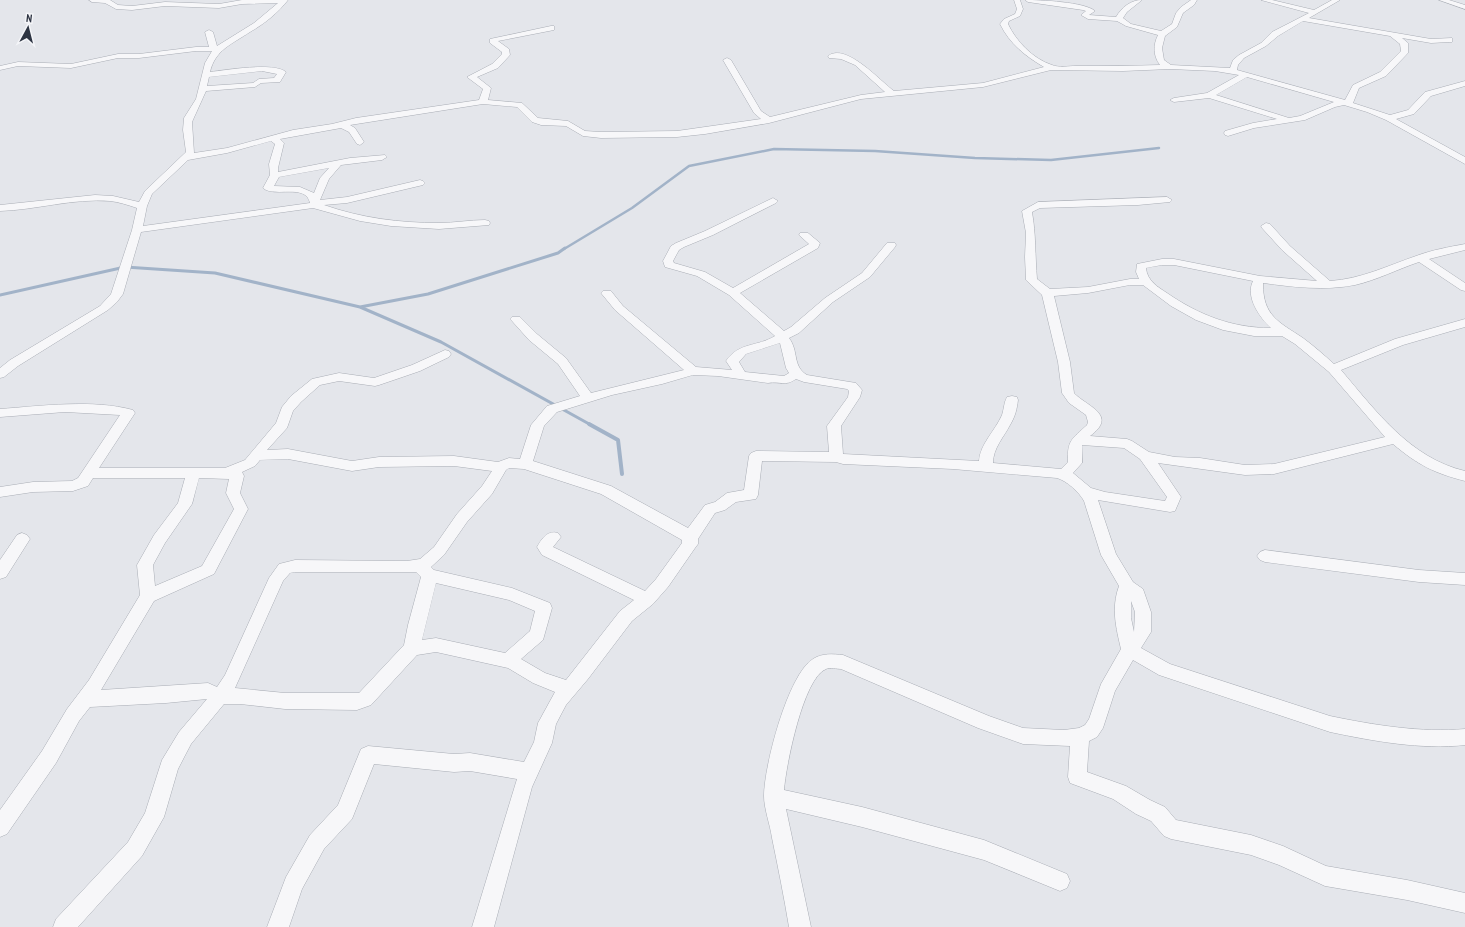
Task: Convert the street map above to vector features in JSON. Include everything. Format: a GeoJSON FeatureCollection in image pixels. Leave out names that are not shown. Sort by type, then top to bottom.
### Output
{"type":"FeatureCollection","features":[{"type":"Feature","properties":{"kind":"street"},"geometry":{"type":"LineString","coordinates":[[92,0],[107,1],[116,7],[132,8],[165,4],[219,6],[242,2],[285,1]]}},
{"type":"Feature","properties":{"kind":"street"},"geometry":{"type":"LineString","coordinates":[[1017,0],[1020,9],[1018,14],[1006,20],[1004,24],[1007,32],[1013,42],[1051,68]]}},
{"type":"Feature","properties":{"kind":"street"},"geometry":{"type":"LineString","coordinates":[[1028,0],[1085,8],[1092,11],[1084,15],[1088,17],[1119,19],[1123,23],[1131,26],[1162,34]]}},
{"type":"Feature","properties":{"kind":"street"},"geometry":{"type":"LineString","coordinates":[[1119,19],[1124,10],[1139,0]]}},
{"type":"Feature","properties":{"kind":"street"},"geometry":{"type":"LineString","coordinates":[[1170,67],[1162,63],[1159,59],[1158,42],[1162,34],[1174,26],[1176,17],[1182,9],[1189,6],[1194,0]]}},
{"type":"Feature","properties":{"kind":"street"},"geometry":{"type":"LineString","coordinates":[[1264,0],[1316,12]]}},
{"type":"Feature","properties":{"kind":"street"},"geometry":{"type":"LineString","coordinates":[[1233,71],[1234,64],[1238,59],[1268,41],[1275,34],[1337,0]]}},
{"type":"Feature","properties":{"kind":"street"},"geometry":{"type":"LineString","coordinates":[[1442,0],[1465,7]]}},
{"type":"Feature","properties":{"kind":"street"},"geometry":{"type":"LineString","coordinates":[[0,374],[14,363],[104,308],[112,300],[116,294],[137,230],[142,206],[148,193],[158,182],[187,157],[191,148],[187,131],[188,121],[191,112],[201,96],[210,61],[218,49],[252,28],[285,1]]}},
{"type":"Feature","properties":{"kind":"street"},"geometry":{"type":"LineString","coordinates":[[1301,19],[1391,33],[1431,41],[1449,40]]}},
{"type":"Feature","properties":{"kind":"street"},"geometry":{"type":"LineString","coordinates":[[483,102],[486,88],[471,77],[495,66],[506,55],[506,52],[493,41],[496,39],[551,28]]}},
{"type":"Feature","properties":{"kind":"street"},"geometry":{"type":"LineString","coordinates":[[209,32],[213,47],[218,49]]}},
{"type":"Feature","properties":{"kind":"street"},"geometry":{"type":"LineString","coordinates":[[1228,133],[1253,126],[1302,118],[1320,110],[1349,102],[1356,87],[1383,74],[1405,51],[1404,43],[1391,33]]}},
{"type":"Feature","properties":{"kind":"street"},"geometry":{"type":"LineString","coordinates":[[0,68],[18,64],[71,66],[118,56],[139,56],[196,49],[218,49]]}},
{"type":"Feature","properties":{"kind":"street"},"geometry":{"type":"LineString","coordinates":[[832,56],[842,56],[853,59],[863,67],[876,82],[891,93]]}},
{"type":"Feature","properties":{"kind":"street"},"geometry":{"type":"LineString","coordinates":[[727,60],[758,113],[768,120]]}},
{"type":"Feature","properties":{"kind":"street"},"geometry":{"type":"LineString","coordinates":[[187,157],[228,151],[293,133],[343,126],[356,121],[483,102],[519,105],[535,120],[541,122],[568,124],[583,133],[677,134],[705,131],[768,120],[861,97],[983,85],[1051,68],[1123,69],[1170,67],[1233,71],[1370,110],[1389,118],[1465,161]]}},
{"type":"Feature","properties":{"kind":"street"},"geometry":{"type":"LineString","coordinates":[[202,89],[255,85],[259,81],[277,80],[282,72],[262,70],[206,75]]}},
{"type":"Feature","properties":{"kind":"street"},"geometry":{"type":"LineString","coordinates":[[1174,100],[1209,95],[1245,75]]}},
{"type":"Feature","properties":{"kind":"street"},"geometry":{"type":"LineString","coordinates":[[1389,118],[1411,112],[1428,94],[1465,83]]}},
{"type":"Feature","properties":{"kind":"street"},"geometry":{"type":"LineString","coordinates":[[1209,95],[1290,120]]}},
{"type":"Feature","properties":{"kind":"street"},"geometry":{"type":"LineString","coordinates":[[343,126],[352,130],[360,142]]}},
{"type":"Feature","properties":{"kind":"street"},"geometry":{"type":"LineString","coordinates":[[274,139],[280,143],[279,151],[272,167],[275,175],[268,188],[293,188],[308,192],[314,203],[335,213],[402,224],[440,226],[485,223]]}},
{"type":"Feature","properties":{"kind":"street"},"geometry":{"type":"LineString","coordinates":[[275,175],[338,163],[382,157]]}},
{"type":"Feature","properties":{"kind":"street"},"geometry":{"type":"LineString","coordinates":[[314,203],[325,178],[338,163]]}},
{"type":"Feature","properties":{"kind":"street"},"geometry":{"type":"LineString","coordinates":[[137,230],[235,218],[314,203],[347,200],[420,183]]}},
{"type":"Feature","properties":{"kind":"street"},"geometry":{"type":"LineString","coordinates":[[0,208],[107,198],[123,200],[142,206]]}},
{"type":"Feature","properties":{"kind":"street"},"geometry":{"type":"LineString","coordinates":[[1064,474],[1075,463],[1075,447],[1077,440],[1091,428],[1094,423],[1094,418],[1088,409],[1074,401],[1068,394],[1065,384],[1064,362],[1048,300],[1048,294],[1032,280],[1030,257],[1031,232],[1027,211],[1038,205],[1131,203],[1167,200]]}},
{"type":"Feature","properties":{"kind":"street"},"geometry":{"type":"LineString","coordinates":[[773,201],[709,233],[680,244],[675,248],[668,261],[668,265],[701,274],[733,293],[782,337],[788,345],[792,368],[797,374],[804,378],[851,386],[856,390],[854,397],[834,426],[836,457]]}},
{"type":"Feature","properties":{"kind":"street"},"geometry":{"type":"LineString","coordinates":[[1266,226],[1286,248],[1326,283]]}},
{"type":"Feature","properties":{"kind":"street"},"geometry":{"type":"LineString","coordinates":[[733,293],[814,246],[815,243],[804,234]]}},
{"type":"Feature","properties":{"kind":"street"},"geometry":{"type":"LineString","coordinates":[[741,375],[732,361],[742,350],[772,343],[795,330],[829,300],[866,275],[891,245]]}},
{"type":"Feature","properties":{"kind":"street"},"geometry":{"type":"LineString","coordinates":[[1284,332],[1254,332],[1227,327],[1200,318],[1175,304],[1148,285],[1141,272],[1141,266],[1162,262],[1174,262],[1259,280],[1347,283],[1392,269],[1420,258],[1465,247]]}},
{"type":"Feature","properties":{"kind":"street"},"geometry":{"type":"LineString","coordinates":[[1420,258],[1465,288]]}},
{"type":"Feature","properties":{"kind":"street"},"geometry":{"type":"LineString","coordinates":[[1259,280],[1257,284],[1257,297],[1261,309],[1274,324],[1284,332],[1299,340],[1333,369],[1384,429],[1428,464],[1444,471],[1465,476]]}},
{"type":"Feature","properties":{"kind":"street"},"geometry":{"type":"LineString","coordinates":[[1048,294],[1053,292],[1088,290],[1124,283],[1146,282]]}},
{"type":"Feature","properties":{"kind":"street"},"geometry":{"type":"LineString","coordinates":[[606,294],[619,308],[693,371]]}},
{"type":"Feature","properties":{"kind":"street"},"geometry":{"type":"LineString","coordinates":[[516,319],[533,337],[562,361],[588,397]]}},
{"type":"Feature","properties":{"kind":"street"},"geometry":{"type":"LineString","coordinates":[[1333,369],[1399,342],[1465,323]]}},
{"type":"Feature","properties":{"kind":"street"},"geometry":{"type":"LineString","coordinates":[[227,473],[250,463],[282,425],[287,410],[296,399],[316,382],[340,376],[375,382],[416,368],[445,354]]}},
{"type":"Feature","properties":{"kind":"street"},"geometry":{"type":"LineString","coordinates":[[525,464],[538,425],[552,409],[588,397],[629,386],[662,380],[693,371],[718,372],[768,379],[775,378],[788,380],[790,376],[797,374]]}},
{"type":"Feature","properties":{"kind":"street"},"geometry":{"type":"LineString","coordinates":[[987,467],[985,460],[992,441],[1007,419],[1012,400]]}},
{"type":"Feature","properties":{"kind":"street"},"geometry":{"type":"LineString","coordinates":[[0,413],[65,408],[126,411],[128,413],[83,482],[73,486],[33,487],[0,492]]}},
{"type":"Feature","properties":{"kind":"street"},"geometry":{"type":"LineString","coordinates":[[1145,456],[1175,462],[1200,463],[1245,470],[1274,469],[1396,438]]}},
{"type":"Feature","properties":{"kind":"street"},"geometry":{"type":"LineString","coordinates":[[1077,440],[1127,444],[1145,456],[1174,498],[1170,506],[1104,497],[1086,492]]}},
{"type":"Feature","properties":{"kind":"street"},"geometry":{"type":"LineString","coordinates":[[256,455],[288,454],[352,466],[379,462],[454,461],[501,467]]}},
{"type":"Feature","properties":{"kind":"street"},"geometry":{"type":"LineString","coordinates":[[483,927],[502,856],[524,786],[543,743],[547,723],[560,699],[582,674],[626,616],[647,599],[662,582],[690,544],[690,538],[710,509],[720,506],[732,497],[751,495],[754,479],[755,458],[756,456],[760,455],[836,457],[843,459],[987,467],[1064,474],[1086,492],[1092,500],[1109,555],[1127,586],[1124,593],[1122,607],[1124,628],[1130,650],[1164,670],[1330,724],[1354,729],[1426,738],[1446,739],[1465,737]]}},
{"type":"Feature","properties":{"kind":"street"},"geometry":{"type":"LineString","coordinates":[[85,699],[208,691],[220,696],[240,696],[285,701],[356,702],[364,699],[412,648],[426,563],[440,551],[462,518],[487,490],[501,467],[505,464],[525,464],[606,490],[686,534],[690,538]]}},
{"type":"Feature","properties":{"kind":"street"},"geometry":{"type":"LineString","coordinates":[[0,827],[49,757],[73,715],[95,685],[148,596],[208,570],[241,509],[233,493],[237,476],[227,473],[90,473]]}},
{"type":"Feature","properties":{"kind":"street"},"geometry":{"type":"LineString","coordinates":[[148,596],[145,565],[159,539],[185,504],[193,473]]}},
{"type":"Feature","properties":{"kind":"street"},"geometry":{"type":"LineString","coordinates":[[553,537],[545,547],[547,551],[647,599]]}},
{"type":"Feature","properties":{"kind":"street"},"geometry":{"type":"LineString","coordinates":[[0,573],[22,539]]}},
{"type":"Feature","properties":{"kind":"street"},"geometry":{"type":"LineString","coordinates":[[1265,556],[1419,576],[1465,579]]}},
{"type":"Feature","properties":{"kind":"street"},"geometry":{"type":"LineString","coordinates":[[64,927],[135,849],[154,817],[169,766],[185,738],[220,696],[231,680],[277,578],[285,568],[295,566],[407,567],[512,594],[544,608],[537,635],[512,656],[510,659],[512,662]]}},
{"type":"Feature","properties":{"kind":"street"},"geometry":{"type":"LineString","coordinates":[[412,648],[436,645],[512,662],[539,678],[568,689]]}},
{"type":"Feature","properties":{"kind":"street"},"geometry":{"type":"LineString","coordinates":[[800,927],[774,798],[774,784],[784,741],[798,694],[806,677],[818,664],[831,661],[843,662],[984,722],[1023,736],[1058,738],[1080,736],[1091,731],[1097,722],[1107,689],[1130,650]]}},
{"type":"Feature","properties":{"kind":"street"},"geometry":{"type":"LineString","coordinates":[[1080,736],[1077,777],[1120,792],[1142,808],[1158,814],[1171,829],[1251,844],[1283,856],[1325,876],[1407,890],[1465,903]]}},
{"type":"Feature","properties":{"kind":"street"},"geometry":{"type":"LineString","coordinates":[[278,927],[293,884],[317,842],[345,812],[368,755],[454,763],[470,762],[529,772]]}},
{"type":"Feature","properties":{"kind":"street"},"geometry":{"type":"LineString","coordinates":[[774,798],[862,817],[984,850],[1060,881]]}},
{"type":"Feature","properties":{"kind":"waterway"},"geometry":{"type":"LineString","coordinates":[[564,249],[632,208],[689,166],[774,149],[875,151],[975,158],[1051,160],[1159,148]]}},
{"type":"Feature","properties":{"kind":"waterway"},"geometry":{"type":"LineString","coordinates":[[360,307],[428,294],[558,253],[565,248]]}},
{"type":"Feature","properties":{"kind":"waterway"},"geometry":{"type":"LineString","coordinates":[[0,295],[125,267],[215,273],[360,307]]}},
{"type":"Feature","properties":{"kind":"waterway"},"geometry":{"type":"LineString","coordinates":[[360,307],[441,342],[591,425]]}},
{"type":"Feature","properties":{"kind":"waterway"},"geometry":{"type":"LineString","coordinates":[[589,424],[618,440],[622,474]]}}]}
